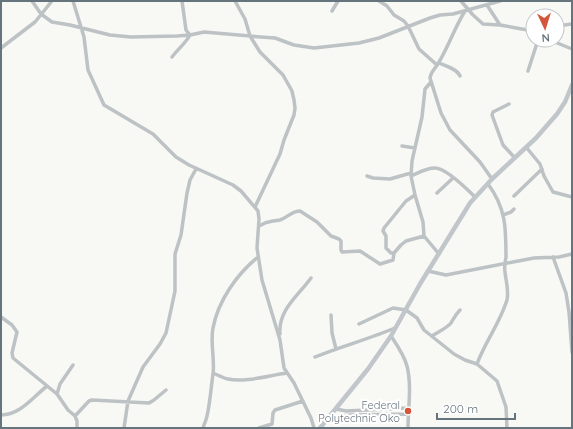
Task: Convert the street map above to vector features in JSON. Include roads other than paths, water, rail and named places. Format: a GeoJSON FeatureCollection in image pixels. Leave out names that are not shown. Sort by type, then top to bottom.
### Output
{"type":"FeatureCollection","features":[{"type":"Feature","properties":{"kind":"main road"},"geometry":{"type":"LineString","coordinates":[[320,428],[368,369],[391,336],[460,218],[475,197],[557,114],[572,87]]}},
{"type":"Feature","properties":{"kind":"street"},"geometry":{"type":"LineString","coordinates":[[32,1],[41,14],[52,22],[76,26],[110,35],[132,37],[190,35],[204,32],[275,38],[294,45],[314,48],[366,42],[430,18],[440,15],[453,14],[500,1]]}},
{"type":"Feature","properties":{"kind":"street"},"geometry":{"type":"LineString","coordinates":[[1,48],[35,22],[52,1]]}},
{"type":"Feature","properties":{"kind":"street"},"geometry":{"type":"LineString","coordinates":[[73,1],[82,28],[88,70],[104,105],[153,134],[176,157],[196,169],[233,185],[244,194],[255,207],[259,216],[258,257],[265,294],[280,340]]}},
{"type":"Feature","properties":{"kind":"street"},"geometry":{"type":"LineString","coordinates":[[182,1],[186,30],[190,35]]}},
{"type":"Feature","properties":{"kind":"street"},"geometry":{"type":"LineString","coordinates":[[235,1],[245,19],[250,36],[260,52],[283,75],[288,83],[295,108],[294,115],[276,165],[255,207]]}},
{"type":"Feature","properties":{"kind":"street"},"geometry":{"type":"LineString","coordinates":[[332,11],[338,1]]}},
{"type":"Feature","properties":{"kind":"street"},"geometry":{"type":"LineString","coordinates":[[379,1],[387,6],[394,15],[408,26],[419,49],[438,64],[456,71],[460,76]]}},
{"type":"Feature","properties":{"kind":"street"},"geometry":{"type":"LineString","coordinates":[[463,2],[467,10],[483,24],[500,25],[525,30]]}},
{"type":"Feature","properties":{"kind":"street"},"geometry":{"type":"LineString","coordinates":[[486,5],[500,25]]}},
{"type":"Feature","properties":{"kind":"street"},"geometry":{"type":"LineString","coordinates":[[467,10],[451,35],[438,64],[431,73],[430,78],[441,113],[450,130],[480,162],[492,179]]}},
{"type":"Feature","properties":{"kind":"street"},"geometry":{"type":"LineString","coordinates":[[76,26],[79,20]]}},
{"type":"Feature","properties":{"kind":"street"},"geometry":{"type":"LineString","coordinates":[[172,57],[175,52],[186,42],[190,35]]}},
{"type":"Feature","properties":{"kind":"street"},"geometry":{"type":"LineString","coordinates":[[528,71],[535,48]]}},
{"type":"Feature","properties":{"kind":"street"},"geometry":{"type":"LineString","coordinates":[[431,82],[425,89],[422,117],[411,174],[414,195],[423,222],[424,236],[439,254]]}},
{"type":"Feature","properties":{"kind":"street"},"geometry":{"type":"LineString","coordinates":[[508,104],[493,112],[492,115],[503,145],[515,158]]}},
{"type":"Feature","properties":{"kind":"street"},"geometry":{"type":"LineString","coordinates":[[402,146],[415,148]]}},
{"type":"Feature","properties":{"kind":"street"},"geometry":{"type":"LineString","coordinates":[[526,147],[540,164],[544,176],[553,192],[572,197]]}},
{"type":"Feature","properties":{"kind":"street"},"geometry":{"type":"LineString","coordinates":[[367,176],[390,180],[435,168],[440,169],[453,178],[475,197]]}},
{"type":"Feature","properties":{"kind":"street"},"geometry":{"type":"LineString","coordinates":[[124,428],[128,401],[143,367],[166,333],[175,291],[176,254],[187,193],[190,180],[196,169]]}},
{"type":"Feature","properties":{"kind":"street"},"geometry":{"type":"LineString","coordinates":[[514,196],[542,169]]}},
{"type":"Feature","properties":{"kind":"street"},"geometry":{"type":"LineString","coordinates":[[437,193],[453,178]]}},
{"type":"Feature","properties":{"kind":"street"},"geometry":{"type":"LineString","coordinates":[[477,364],[506,300],[508,285],[505,272],[503,215],[499,201],[488,184]]}},
{"type":"Feature","properties":{"kind":"street"},"geometry":{"type":"LineString","coordinates":[[394,253],[391,253],[386,248],[386,236],[383,231],[384,228],[406,200],[414,195]]}},
{"type":"Feature","properties":{"kind":"street"},"geometry":{"type":"LineString","coordinates":[[503,215],[514,209]]}},
{"type":"Feature","properties":{"kind":"street"},"geometry":{"type":"LineString","coordinates":[[259,226],[267,221],[280,220],[292,213],[300,211],[317,222],[331,236],[339,239],[342,252],[360,251],[380,264],[393,260],[394,253],[401,244],[424,236]]}},
{"type":"Feature","properties":{"kind":"street"},"geometry":{"type":"LineString","coordinates":[[428,272],[446,275],[534,258],[572,254]]}},
{"type":"Feature","properties":{"kind":"street"},"geometry":{"type":"LineString","coordinates":[[203,428],[208,408],[213,373],[212,329],[221,304],[238,278],[258,257]]}},
{"type":"Feature","properties":{"kind":"street"},"geometry":{"type":"LineString","coordinates":[[553,257],[566,293],[570,312],[572,352]]}},
{"type":"Feature","properties":{"kind":"street"},"geometry":{"type":"LineString","coordinates":[[311,278],[282,316],[280,340],[283,362],[287,373],[303,401],[314,428]]}},
{"type":"Feature","properties":{"kind":"street"},"geometry":{"type":"LineString","coordinates":[[359,324],[390,308],[406,310],[417,318],[424,330],[454,354],[477,364],[497,381],[506,408],[507,428]]}},
{"type":"Feature","properties":{"kind":"street"},"geometry":{"type":"LineString","coordinates":[[432,336],[451,323],[454,316],[460,310]]}},
{"type":"Feature","properties":{"kind":"street"},"geometry":{"type":"LineString","coordinates":[[331,315],[332,333],[336,349]]}},
{"type":"Feature","properties":{"kind":"street"},"geometry":{"type":"LineString","coordinates":[[1,317],[12,325],[18,332],[12,353],[13,358],[46,387],[57,394],[68,410],[75,416],[78,424],[77,428]]}},
{"type":"Feature","properties":{"kind":"street"},"geometry":{"type":"LineString","coordinates":[[315,357],[378,336],[395,328]]}},
{"type":"Feature","properties":{"kind":"street"},"geometry":{"type":"LineString","coordinates":[[391,336],[407,366],[408,428]]}},
{"type":"Feature","properties":{"kind":"street"},"geometry":{"type":"LineString","coordinates":[[57,394],[60,384],[73,365]]}},
{"type":"Feature","properties":{"kind":"street"},"geometry":{"type":"LineString","coordinates":[[213,373],[228,379],[248,380],[287,373]]}},
{"type":"Feature","properties":{"kind":"street"},"geometry":{"type":"LineString","coordinates":[[1,415],[12,414],[22,408],[46,387]]}},
{"type":"Feature","properties":{"kind":"street"},"geometry":{"type":"LineString","coordinates":[[75,416],[89,401],[92,400],[149,403],[166,390]]}},
{"type":"Feature","properties":{"kind":"street"},"geometry":{"type":"LineString","coordinates":[[259,428],[272,424],[273,412],[275,410],[303,401]]}},
{"type":"Feature","properties":{"kind":"street"},"geometry":{"type":"LineString","coordinates":[[328,418],[408,408]]}},
{"type":"Feature","properties":{"kind":"street"},"geometry":{"type":"LineString","coordinates":[[336,409],[364,413]]}},
{"type":"Feature","properties":{"kind":"street"},"geometry":{"type":"LineString","coordinates":[[379,412],[408,414]]}},
{"type":"Feature","properties":{"kind":"place","name":"Federal Polytechnic Oko"},"geometry":{"type":"Point","coordinates":[408,411]}}]}
